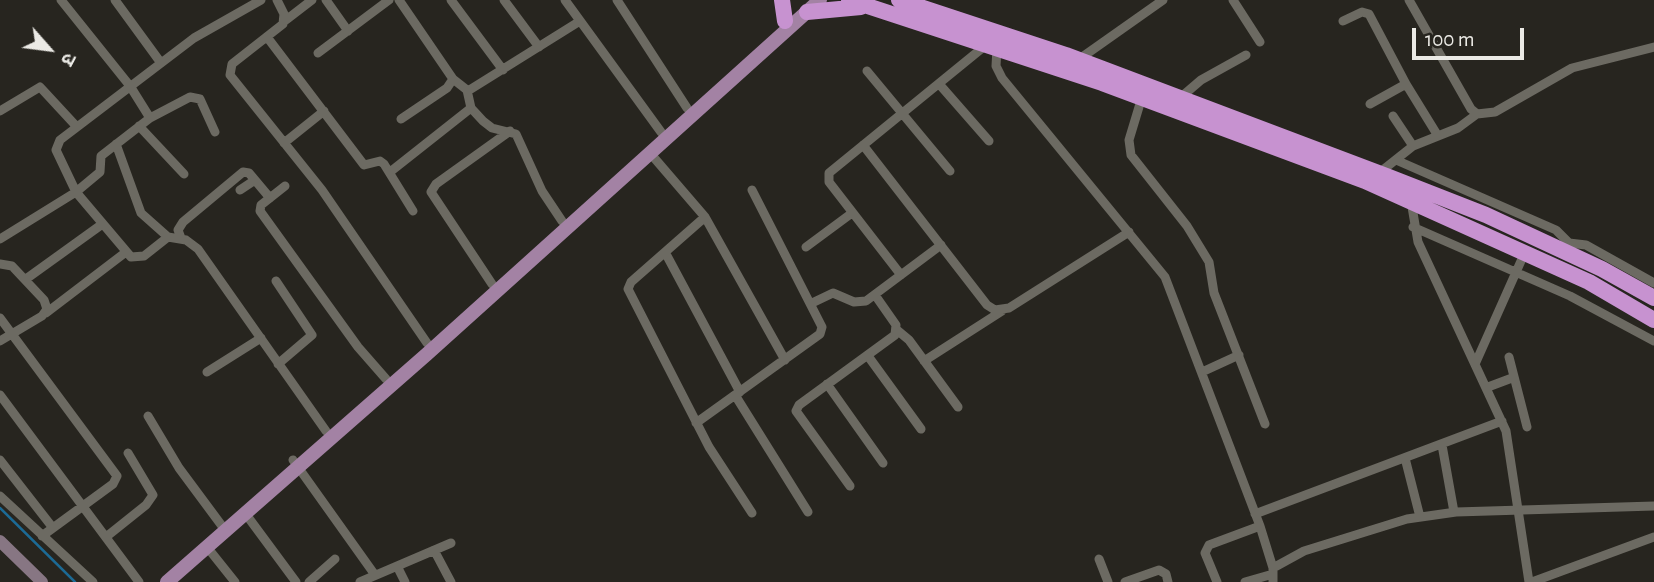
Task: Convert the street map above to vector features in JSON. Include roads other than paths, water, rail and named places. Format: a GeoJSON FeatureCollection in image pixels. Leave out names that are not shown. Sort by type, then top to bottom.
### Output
{"type":"FeatureCollection","features":[{"type":"Feature","properties":{"kind":"highway"},"geometry":{"type":"LineString","coordinates":[[782,0],[785,21]]}},
{"type":"Feature","properties":{"kind":"highway"},"geometry":{"type":"LineString","coordinates":[[849,0],[1142,97],[1410,201],[1589,282],[1654,320]]}},
{"type":"Feature","properties":{"kind":"highway"},"geometry":{"type":"LineString","coordinates":[[899,0],[1078,60],[1486,215],[1602,269],[1654,298]]}},
{"type":"Feature","properties":{"kind":"highway"},"geometry":{"type":"LineString","coordinates":[[807,6],[871,7]]}},
{"type":"Feature","properties":{"kind":"main road"},"geometry":{"type":"LineString","coordinates":[[167,582],[206,547],[223,527],[245,513],[326,431],[687,108],[785,21],[820,0]]}},
{"type":"Feature","properties":{"kind":"main road"},"geometry":{"type":"LineString","coordinates":[[155,582],[223,527],[650,153],[807,6]]}},
{"type":"Feature","properties":{"kind":"main road"},"geometry":{"type":"LineString","coordinates":[[0,541],[42,582]]}},
{"type":"Feature","properties":{"kind":"street"},"geometry":{"type":"LineString","coordinates":[[61,0],[131,86],[150,118]]}},
{"type":"Feature","properties":{"kind":"street"},"geometry":{"type":"LineString","coordinates":[[115,0],[161,63]]}},
{"type":"Feature","properties":{"kind":"street"},"geometry":{"type":"LineString","coordinates":[[168,237],[138,258],[126,253],[76,192],[56,150],[60,140],[194,38],[261,0]]}},
{"type":"Feature","properties":{"kind":"street"},"geometry":{"type":"LineString","coordinates":[[277,0],[286,20]]}},
{"type":"Feature","properties":{"kind":"street"},"geometry":{"type":"LineString","coordinates":[[312,0],[229,69],[243,94],[322,190],[426,343]]}},
{"type":"Feature","properties":{"kind":"street"},"geometry":{"type":"LineString","coordinates":[[326,0],[348,31]]}},
{"type":"Feature","properties":{"kind":"street"},"geometry":{"type":"LineString","coordinates":[[318,53],[389,0]]}},
{"type":"Feature","properties":{"kind":"street"},"geometry":{"type":"LineString","coordinates":[[399,0],[453,79],[467,90],[471,108],[492,128],[510,131],[519,138],[542,191],[562,221]]}},
{"type":"Feature","properties":{"kind":"street"},"geometry":{"type":"LineString","coordinates":[[451,0],[503,70]]}},
{"type":"Feature","properties":{"kind":"street"},"geometry":{"type":"LineString","coordinates":[[504,0],[539,47]]}},
{"type":"Feature","properties":{"kind":"street"},"geometry":{"type":"LineString","coordinates":[[565,0],[661,132]]}},
{"type":"Feature","properties":{"kind":"street"},"geometry":{"type":"LineString","coordinates":[[617,0],[687,108]]}},
{"type":"Feature","properties":{"kind":"street"},"geometry":{"type":"LineString","coordinates":[[1078,60],[1163,0]]}},
{"type":"Feature","properties":{"kind":"street"},"geometry":{"type":"LineString","coordinates":[[1233,0],[1260,42]]}},
{"type":"Feature","properties":{"kind":"street"},"geometry":{"type":"LineString","coordinates":[[1409,0],[1471,109],[1477,114]]}},
{"type":"Feature","properties":{"kind":"street"},"geometry":{"type":"LineString","coordinates":[[1343,21],[1362,12],[1369,14],[1406,84],[1438,136]]}},
{"type":"Feature","properties":{"kind":"street"},"geometry":{"type":"LineString","coordinates":[[467,90],[580,21]]}},
{"type":"Feature","properties":{"kind":"street"},"geometry":{"type":"LineString","coordinates":[[267,37],[364,165],[380,161],[390,172],[413,211]]}},
{"type":"Feature","properties":{"kind":"street"},"geometry":{"type":"LineString","coordinates":[[901,275],[828,178],[834,169],[863,145],[991,46],[1002,78],[1165,277],[1255,514],[1273,575]]}},
{"type":"Feature","properties":{"kind":"street"},"geometry":{"type":"LineString","coordinates":[[1379,173],[1413,146],[1458,128],[1477,114],[1495,113],[1572,68],[1654,47]]}},
{"type":"Feature","properties":{"kind":"street"},"geometry":{"type":"LineString","coordinates":[[1180,98],[1201,80],[1246,55]]}},
{"type":"Feature","properties":{"kind":"street"},"geometry":{"type":"LineString","coordinates":[[867,71],[950,171]]}},
{"type":"Feature","properties":{"kind":"street"},"geometry":{"type":"LineString","coordinates":[[401,119],[447,88],[453,79]]}},
{"type":"Feature","properties":{"kind":"street"},"geometry":{"type":"LineString","coordinates":[[1370,104],[1406,84]]}},
{"type":"Feature","properties":{"kind":"street"},"geometry":{"type":"LineString","coordinates":[[940,85],[989,141]]}},
{"type":"Feature","properties":{"kind":"street"},"geometry":{"type":"LineString","coordinates":[[0,111],[40,87],[77,127]]}},
{"type":"Feature","properties":{"kind":"street"},"geometry":{"type":"LineString","coordinates":[[0,239],[76,192],[100,172],[99,159],[150,118],[195,96],[200,99],[215,132]]}},
{"type":"Feature","properties":{"kind":"street"},"geometry":{"type":"LineString","coordinates":[[1142,97],[1129,141],[1131,155],[1186,226],[1209,262],[1213,293],[1265,424]]}},
{"type":"Feature","properties":{"kind":"street"},"geometry":{"type":"LineString","coordinates":[[390,172],[471,108]]}},
{"type":"Feature","properties":{"kind":"street"},"geometry":{"type":"LineString","coordinates":[[284,142],[324,111]]}},
{"type":"Feature","properties":{"kind":"street"},"geometry":{"type":"LineString","coordinates":[[1393,116],[1413,146]]}},
{"type":"Feature","properties":{"kind":"street"},"geometry":{"type":"LineString","coordinates":[[139,126],[184,174]]}},
{"type":"Feature","properties":{"kind":"street"},"geometry":{"type":"LineString","coordinates":[[492,284],[431,192],[436,184],[510,131]]}},
{"type":"Feature","properties":{"kind":"street"},"geometry":{"type":"LineString","coordinates":[[116,145],[144,219],[168,237],[181,238],[198,249],[326,431]]}},
{"type":"Feature","properties":{"kind":"street"},"geometry":{"type":"LineString","coordinates":[[863,145],[987,305],[1002,311]]}},
{"type":"Feature","properties":{"kind":"street"},"geometry":{"type":"LineString","coordinates":[[650,153],[705,217],[785,360]]}},
{"type":"Feature","properties":{"kind":"street"},"geometry":{"type":"LineString","coordinates":[[1396,160],[1556,230],[1569,243],[1586,245],[1654,284]]}},
{"type":"Feature","properties":{"kind":"street"},"geometry":{"type":"LineString","coordinates":[[181,238],[180,226],[237,174],[246,171],[270,198]]}},
{"type":"Feature","properties":{"kind":"street"},"geometry":{"type":"LineString","coordinates":[[240,190],[255,180]]}},
{"type":"Feature","properties":{"kind":"street"},"geometry":{"type":"LineString","coordinates":[[285,186],[261,205],[260,211],[358,347],[386,379]]}},
{"type":"Feature","properties":{"kind":"street"},"geometry":{"type":"LineString","coordinates":[[696,423],[820,334],[821,321],[752,190]]}},
{"type":"Feature","properties":{"kind":"street"},"geometry":{"type":"LineString","coordinates":[[1410,201],[1418,242],[1502,421],[1530,582],[1654,537]]}},
{"type":"Feature","properties":{"kind":"street"},"geometry":{"type":"LineString","coordinates":[[806,247],[852,213]]}},
{"type":"Feature","properties":{"kind":"street"},"geometry":{"type":"LineString","coordinates":[[705,217],[666,254],[639,274],[628,289],[696,423],[752,513]]}},
{"type":"Feature","properties":{"kind":"street"},"geometry":{"type":"LineString","coordinates":[[26,279],[101,225]]}},
{"type":"Feature","properties":{"kind":"street"},"geometry":{"type":"LineString","coordinates":[[1413,226],[1587,304],[1654,341]]}},
{"type":"Feature","properties":{"kind":"street"},"geometry":{"type":"LineString","coordinates":[[924,361],[1129,232]]}},
{"type":"Feature","properties":{"kind":"street"},"geometry":{"type":"LineString","coordinates":[[812,303],[833,293],[859,303],[875,295],[941,245]]}},
{"type":"Feature","properties":{"kind":"street"},"geometry":{"type":"LineString","coordinates":[[1476,362],[1518,274],[1525,252]]}},
{"type":"Feature","properties":{"kind":"street"},"geometry":{"type":"LineString","coordinates":[[0,341],[46,313],[126,253]]}},
{"type":"Feature","properties":{"kind":"street"},"geometry":{"type":"LineString","coordinates":[[666,254],[737,393],[808,512]]}},
{"type":"Feature","properties":{"kind":"street"},"geometry":{"type":"LineString","coordinates":[[0,264],[9,264],[26,279],[44,300],[46,313]]}},
{"type":"Feature","properties":{"kind":"street"},"geometry":{"type":"LineString","coordinates":[[276,281],[312,335],[278,363]]}},
{"type":"Feature","properties":{"kind":"street"},"geometry":{"type":"LineString","coordinates":[[875,295],[897,330],[958,407]]}},
{"type":"Feature","properties":{"kind":"street"},"geometry":{"type":"LineString","coordinates":[[0,318],[116,472],[113,485],[42,536]]}},
{"type":"Feature","properties":{"kind":"street"},"geometry":{"type":"LineString","coordinates":[[850,486],[796,411],[799,405],[868,356],[895,335],[897,330]]}},
{"type":"Feature","properties":{"kind":"street"},"geometry":{"type":"LineString","coordinates":[[207,372],[261,338]]}},
{"type":"Feature","properties":{"kind":"street"},"geometry":{"type":"LineString","coordinates":[[1202,372],[1239,355]]}},
{"type":"Feature","properties":{"kind":"street"},"geometry":{"type":"LineString","coordinates":[[868,356],[921,429]]}},
{"type":"Feature","properties":{"kind":"street"},"geometry":{"type":"LineString","coordinates":[[1509,357],[1527,427]]}},
{"type":"Feature","properties":{"kind":"street"},"geometry":{"type":"LineString","coordinates":[[1488,387],[1513,378]]}},
{"type":"Feature","properties":{"kind":"street"},"geometry":{"type":"LineString","coordinates":[[827,384],[883,463]]}},
{"type":"Feature","properties":{"kind":"street"},"geometry":{"type":"LineString","coordinates":[[0,396],[139,582]]}},
{"type":"Feature","properties":{"kind":"street"},"geometry":{"type":"LineString","coordinates":[[148,416],[179,468],[223,527]]}},
{"type":"Feature","properties":{"kind":"street"},"geometry":{"type":"LineString","coordinates":[[1255,514],[1502,421]]}},
{"type":"Feature","properties":{"kind":"street"},"geometry":{"type":"LineString","coordinates":[[1442,445],[1454,512]]}},
{"type":"Feature","properties":{"kind":"street"},"geometry":{"type":"LineString","coordinates":[[107,537],[146,505],[153,495],[128,453]]}},
{"type":"Feature","properties":{"kind":"street"},"geometry":{"type":"LineString","coordinates":[[1405,458],[1420,517]]}},
{"type":"Feature","properties":{"kind":"street"},"geometry":{"type":"LineString","coordinates":[[0,460],[52,528]]}},
{"type":"Feature","properties":{"kind":"street"},"geometry":{"type":"LineString","coordinates":[[296,463],[374,575]]}},
{"type":"Feature","properties":{"kind":"street"},"geometry":{"type":"LineString","coordinates":[[0,496],[93,582]]}},
{"type":"Feature","properties":{"kind":"street"},"geometry":{"type":"LineString","coordinates":[[1245,582],[1273,575],[1304,551],[1354,533],[1420,517],[1454,512],[1654,506]]}},
{"type":"Feature","properties":{"kind":"street"},"geometry":{"type":"LineString","coordinates":[[245,513],[296,582]]}},
{"type":"Feature","properties":{"kind":"street"},"geometry":{"type":"LineString","coordinates":[[1217,582],[1205,553],[1209,545],[1259,526]]}},
{"type":"Feature","properties":{"kind":"street"},"geometry":{"type":"LineString","coordinates":[[360,582],[450,543]]}},
{"type":"Feature","properties":{"kind":"street"},"geometry":{"type":"LineString","coordinates":[[206,547],[234,582]]}},
{"type":"Feature","properties":{"kind":"street"},"geometry":{"type":"LineString","coordinates":[[434,550],[451,582]]}},
{"type":"Feature","properties":{"kind":"street"},"geometry":{"type":"LineString","coordinates":[[309,582],[335,559]]}},
{"type":"Feature","properties":{"kind":"street"},"geometry":{"type":"LineString","coordinates":[[1099,559],[1108,582]]}},
{"type":"Feature","properties":{"kind":"street"},"geometry":{"type":"LineString","coordinates":[[397,566],[405,582]]}},
{"type":"Feature","properties":{"kind":"street"},"geometry":{"type":"LineString","coordinates":[[1125,582],[1159,570],[1166,574],[1168,582]]}},
{"type":"Feature","properties":{"kind":"waterway"},"geometry":{"type":"LineString","coordinates":[[0,508],[75,582]]}}]}
